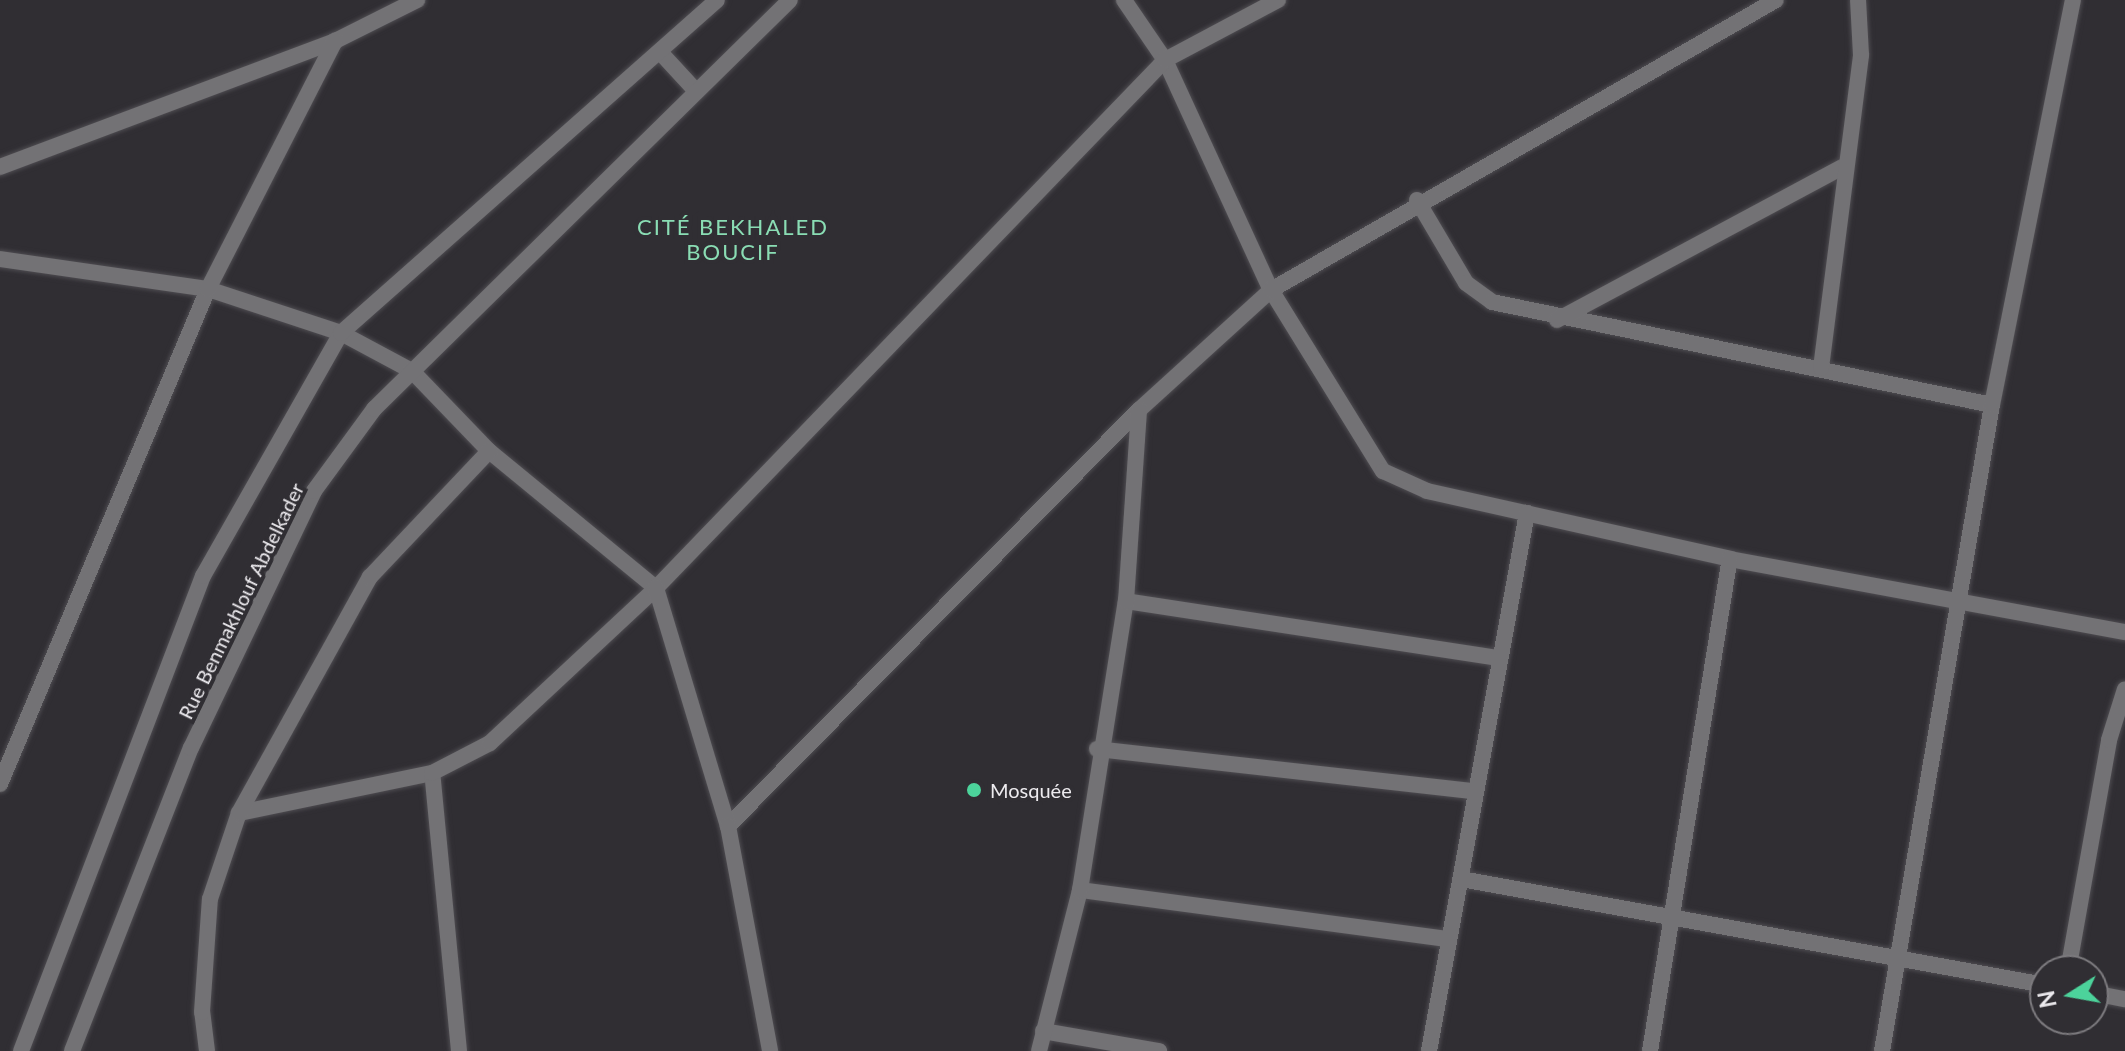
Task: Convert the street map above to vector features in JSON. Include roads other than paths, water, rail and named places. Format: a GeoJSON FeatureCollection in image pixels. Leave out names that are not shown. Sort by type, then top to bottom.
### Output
{"type":"FeatureCollection","features":[{"type":"Feature","properties":{"kind":"street"},"geometry":{"type":"LineString","coordinates":[[0,167],[335,41],[417,0]]}},
{"type":"Feature","properties":{"kind":"street","name":"Rue Benmakhlouf Abdelkader"},"geometry":{"type":"LineString","coordinates":[[21,1051],[203,576],[341,333],[717,0]]}},
{"type":"Feature","properties":{"kind":"street","name":"Rue Benmakhlouf Abdelkader"},"geometry":{"type":"LineString","coordinates":[[72,1051],[191,748],[314,491],[374,409],[790,0]]}},
{"type":"Feature","properties":{"kind":"street"},"geometry":{"type":"LineString","coordinates":[[1124,0],[1165,60],[1271,290],[1383,471],[1427,491],[1730,559],[2125,632]]}},
{"type":"Feature","properties":{"kind":"street"},"geometry":{"type":"LineString","coordinates":[[239,813],[432,773],[490,743],[656,588],[1165,60],[1278,0]]}},
{"type":"Feature","properties":{"kind":"street"},"geometry":{"type":"LineString","coordinates":[[728,826],[1139,410],[1271,290],[1417,200],[1776,0]]}},
{"type":"Feature","properties":{"kind":"street"},"geometry":{"type":"LineString","coordinates":[[1821,368],[1842,167],[1861,55],[1858,0]]}},
{"type":"Feature","properties":{"kind":"street"},"geometry":{"type":"LineString","coordinates":[[1882,1051],[1992,405],[2073,0]]}},
{"type":"Feature","properties":{"kind":"street"},"geometry":{"type":"LineString","coordinates":[[0,784],[208,289],[335,41]]}},
{"type":"Feature","properties":{"kind":"street"},"geometry":{"type":"LineString","coordinates":[[660,52],[696,91]]}},
{"type":"Feature","properties":{"kind":"street"},"geometry":{"type":"LineString","coordinates":[[1557,320],[1842,167]]}},
{"type":"Feature","properties":{"kind":"street"},"geometry":{"type":"LineString","coordinates":[[1417,200],[1466,283],[1492,302],[1557,320],[1821,368],[1992,405]]}},
{"type":"Feature","properties":{"kind":"street"},"geometry":{"type":"LineString","coordinates":[[0,259],[208,289],[341,333],[412,371],[489,451],[656,588],[728,826],[770,1051]]}},
{"type":"Feature","properties":{"kind":"street"},"geometry":{"type":"LineString","coordinates":[[1039,1051],[1080,890],[1097,749],[1126,601],[1139,410]]}},
{"type":"Feature","properties":{"kind":"street"},"geometry":{"type":"LineString","coordinates":[[207,1051],[202,1012],[210,899],[239,813],[370,577],[489,451]]}},
{"type":"Feature","properties":{"kind":"street"},"geometry":{"type":"LineString","coordinates":[[1429,1051],[1445,939],[1461,879],[1473,791],[1527,513]]}},
{"type":"Feature","properties":{"kind":"street"},"geometry":{"type":"LineString","coordinates":[[1650,1051],[1730,559]]}},
{"type":"Feature","properties":{"kind":"street"},"geometry":{"type":"LineString","coordinates":[[1126,601],[1498,658]]}},
{"type":"Feature","properties":{"kind":"street"},"geometry":{"type":"LineString","coordinates":[[2071,955],[2109,740],[2125,689]]}},
{"type":"Feature","properties":{"kind":"street"},"geometry":{"type":"LineString","coordinates":[[1097,749],[1473,791]]}},
{"type":"Feature","properties":{"kind":"street"},"geometry":{"type":"LineString","coordinates":[[432,773],[459,1051]]}},
{"type":"Feature","properties":{"kind":"street"},"geometry":{"type":"LineString","coordinates":[[1461,879],[1670,920],[2029,982]]}},
{"type":"Feature","properties":{"kind":"street"},"geometry":{"type":"LineString","coordinates":[[1080,890],[1445,939]]}},
{"type":"Feature","properties":{"kind":"street"},"geometry":{"type":"LineString","coordinates":[[1043,1031],[1159,1051]]}},
{"type":"Feature","properties":{"kind":"place","name":"Mosquée"},"geometry":{"type":"Point","coordinates":[974,790]}},
{"type":"Feature","properties":{"kind":"district","name":"CITÉ BEKHALED BOUCIF"},"geometry":{"type":"Point","coordinates":[733,238]}}]}
